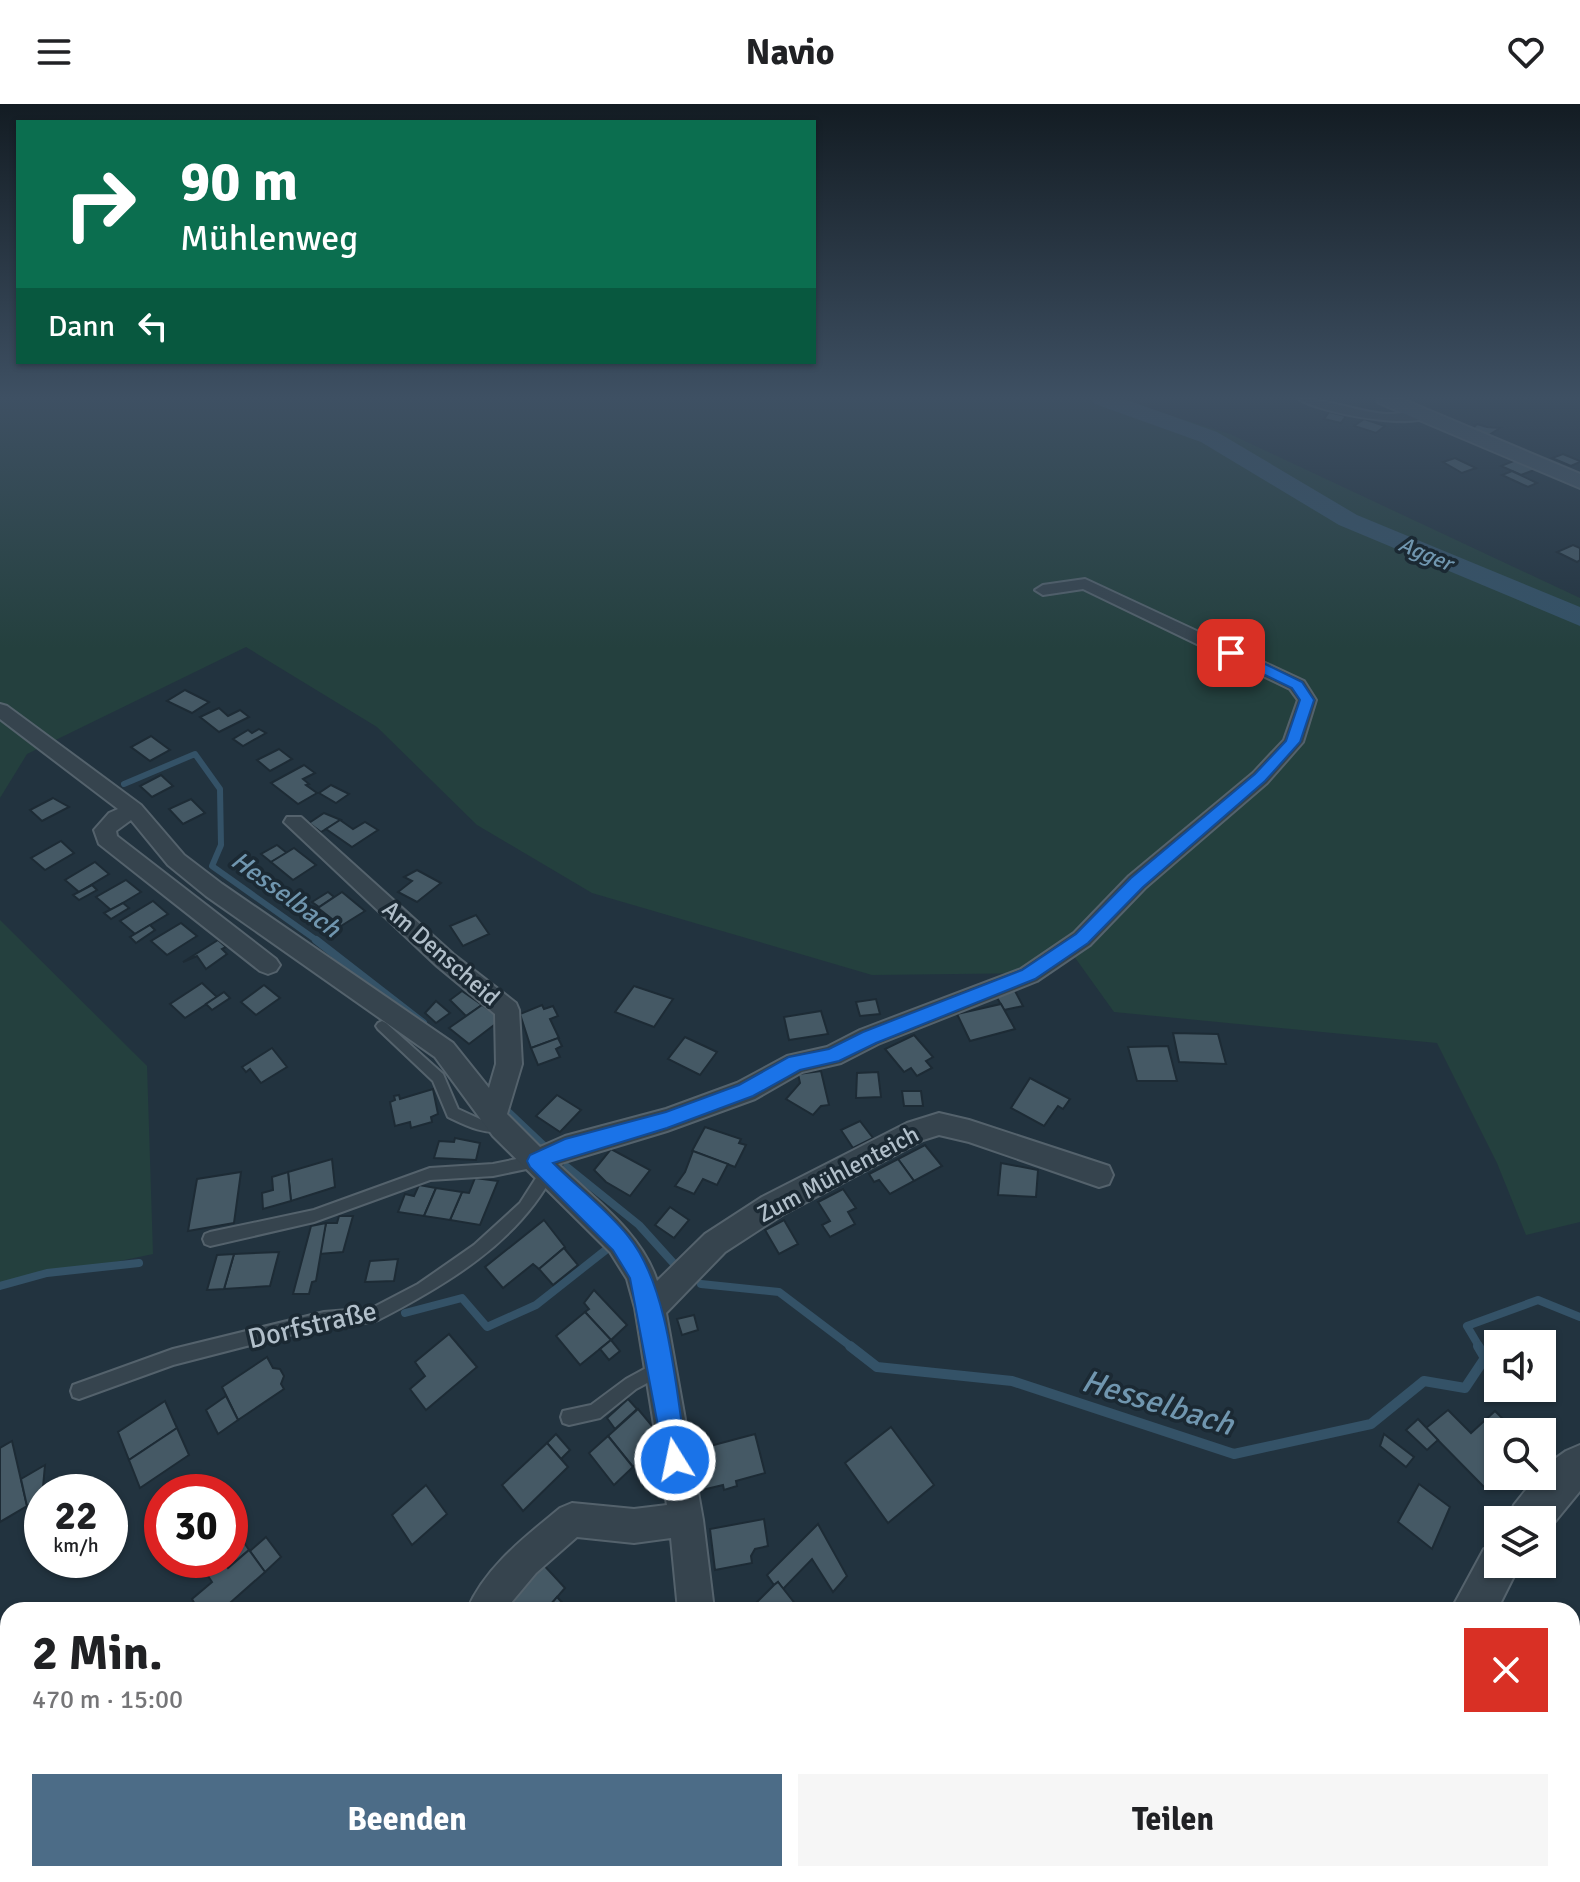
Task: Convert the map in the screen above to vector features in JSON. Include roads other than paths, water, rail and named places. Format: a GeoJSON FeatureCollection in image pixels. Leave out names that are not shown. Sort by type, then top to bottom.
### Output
{"type":"FeatureCollection","features":[{"type":"Feature","properties":{"kind":"street"},"geometry":{"type":"LineString","coordinates":[[542,1166],[565,1148],[667,1120],[746,1091],[796,1063],[832,1056],[869,1037],[1029,975],[1082,939],[1137,882],[1260,778],[1293,742],[1307,700],[1297,685],[1085,584],[1043,590]]}},
{"type":"Feature","properties":{"kind":"street"},"geometry":{"type":"LineString","coordinates":[[0,710],[134,810],[176,860],[214,890],[444,1050],[498,1123],[632,1257],[650,1308],[686,1520],[695,1602]]}},
{"type":"Feature","properties":{"kind":"street"},"geometry":{"type":"LineString","coordinates":[[134,810],[116,818],[105,830],[107,839],[268,965]]}},
{"type":"Feature","properties":{"kind":"street","name":"Am Denscheid"},"geometry":{"type":"LineString","coordinates":[[294,822],[445,960],[507,1010],[509,1064],[498,1123]]}},
{"type":"Feature","properties":{"kind":"street","name":"Zum Mühlenteich"},"geometry":{"type":"LineString","coordinates":[[650,1308],[715,1243],[772,1206],[916,1131],[939,1124],[969,1131],[1099,1175]]}},
{"type":"Feature","properties":{"kind":"street"},"geometry":{"type":"LineString","coordinates":[[1540,1506],[1557,1483],[1580,1465]]}},
{"type":"Feature","properties":{"kind":"street"},"geometry":{"type":"LineString","coordinates":[[490,1602],[530,1554],[572,1520],[634,1526],[686,1520]]}},
{"type":"Feature","properties":{"kind":"street"},"geometry":{"type":"LineString","coordinates":[[1478,1602],[1491,1578]]}},
{"type":"Feature","properties":{"kind":"lane"},"geometry":{"type":"LineString","coordinates":[[382,1026],[438,1078],[453,1113],[481,1126],[498,1123]]}},
{"type":"Feature","properties":{"kind":"lane"},"geometry":{"type":"LineString","coordinates":[[210,1239],[314,1216],[430,1174],[542,1166]]}},
{"type":"Feature","properties":{"kind":"lane","name":"Dorfstraße"},"geometry":{"type":"LineString","coordinates":[[79,1391],[187,1353],[324,1319],[373,1315],[423,1289],[479,1250],[525,1207],[542,1166]]}},
{"type":"Feature","properties":{"kind":"lane"},"geometry":{"type":"LineString","coordinates":[[569,1417],[594,1412],[631,1384],[659,1369]]}},
{"type":"Feature","properties":{"kind":"waterway","name":"Agger"},"geometry":{"type":"LineString","coordinates":[[1284,482],[1348,520],[1580,617]]}},
{"type":"Feature","properties":{"kind":"waterway","name":"Hesselbach"},"geometry":{"type":"LineString","coordinates":[[124,784],[195,754],[220,789],[221,845],[212,866],[319,942]]}},
{"type":"Feature","properties":{"kind":"waterway","name":"Hesselbach"},"geometry":{"type":"LineString","coordinates":[[316,940],[423,1023]]}},
{"type":"Feature","properties":{"kind":"waterway","name":"Hesselbach"},"geometry":{"type":"LineString","coordinates":[[509,1113],[546,1148]]}},
{"type":"Feature","properties":{"kind":"waterway","name":"Hesselbach"},"geometry":{"type":"LineString","coordinates":[[567,1167],[639,1225],[676,1266]]}},
{"type":"Feature","properties":{"kind":"waterway"},"geometry":{"type":"LineString","coordinates":[[405,1313],[462,1298],[487,1327],[536,1305],[607,1249]]}},
{"type":"Feature","properties":{"kind":"waterway"},"geometry":{"type":"LineString","coordinates":[[0,1286],[47,1273],[139,1263]]}},
{"type":"Feature","properties":{"kind":"waterway","name":"Hesselbach"},"geometry":{"type":"LineString","coordinates":[[701,1284],[779,1292],[853,1348]]}},
{"type":"Feature","properties":{"kind":"waterway","name":"Hesselbach"},"geometry":{"type":"LineString","coordinates":[[1480,1348],[1467,1326],[1538,1300],[1580,1317]]}},
{"type":"Feature","properties":{"kind":"waterway","name":"Hesselbach"},"geometry":{"type":"LineString","coordinates":[[850,1346],[877,1367],[1012,1381],[1234,1454],[1371,1424],[1424,1381],[1465,1388],[1485,1358],[1478,1346]]}}]}
